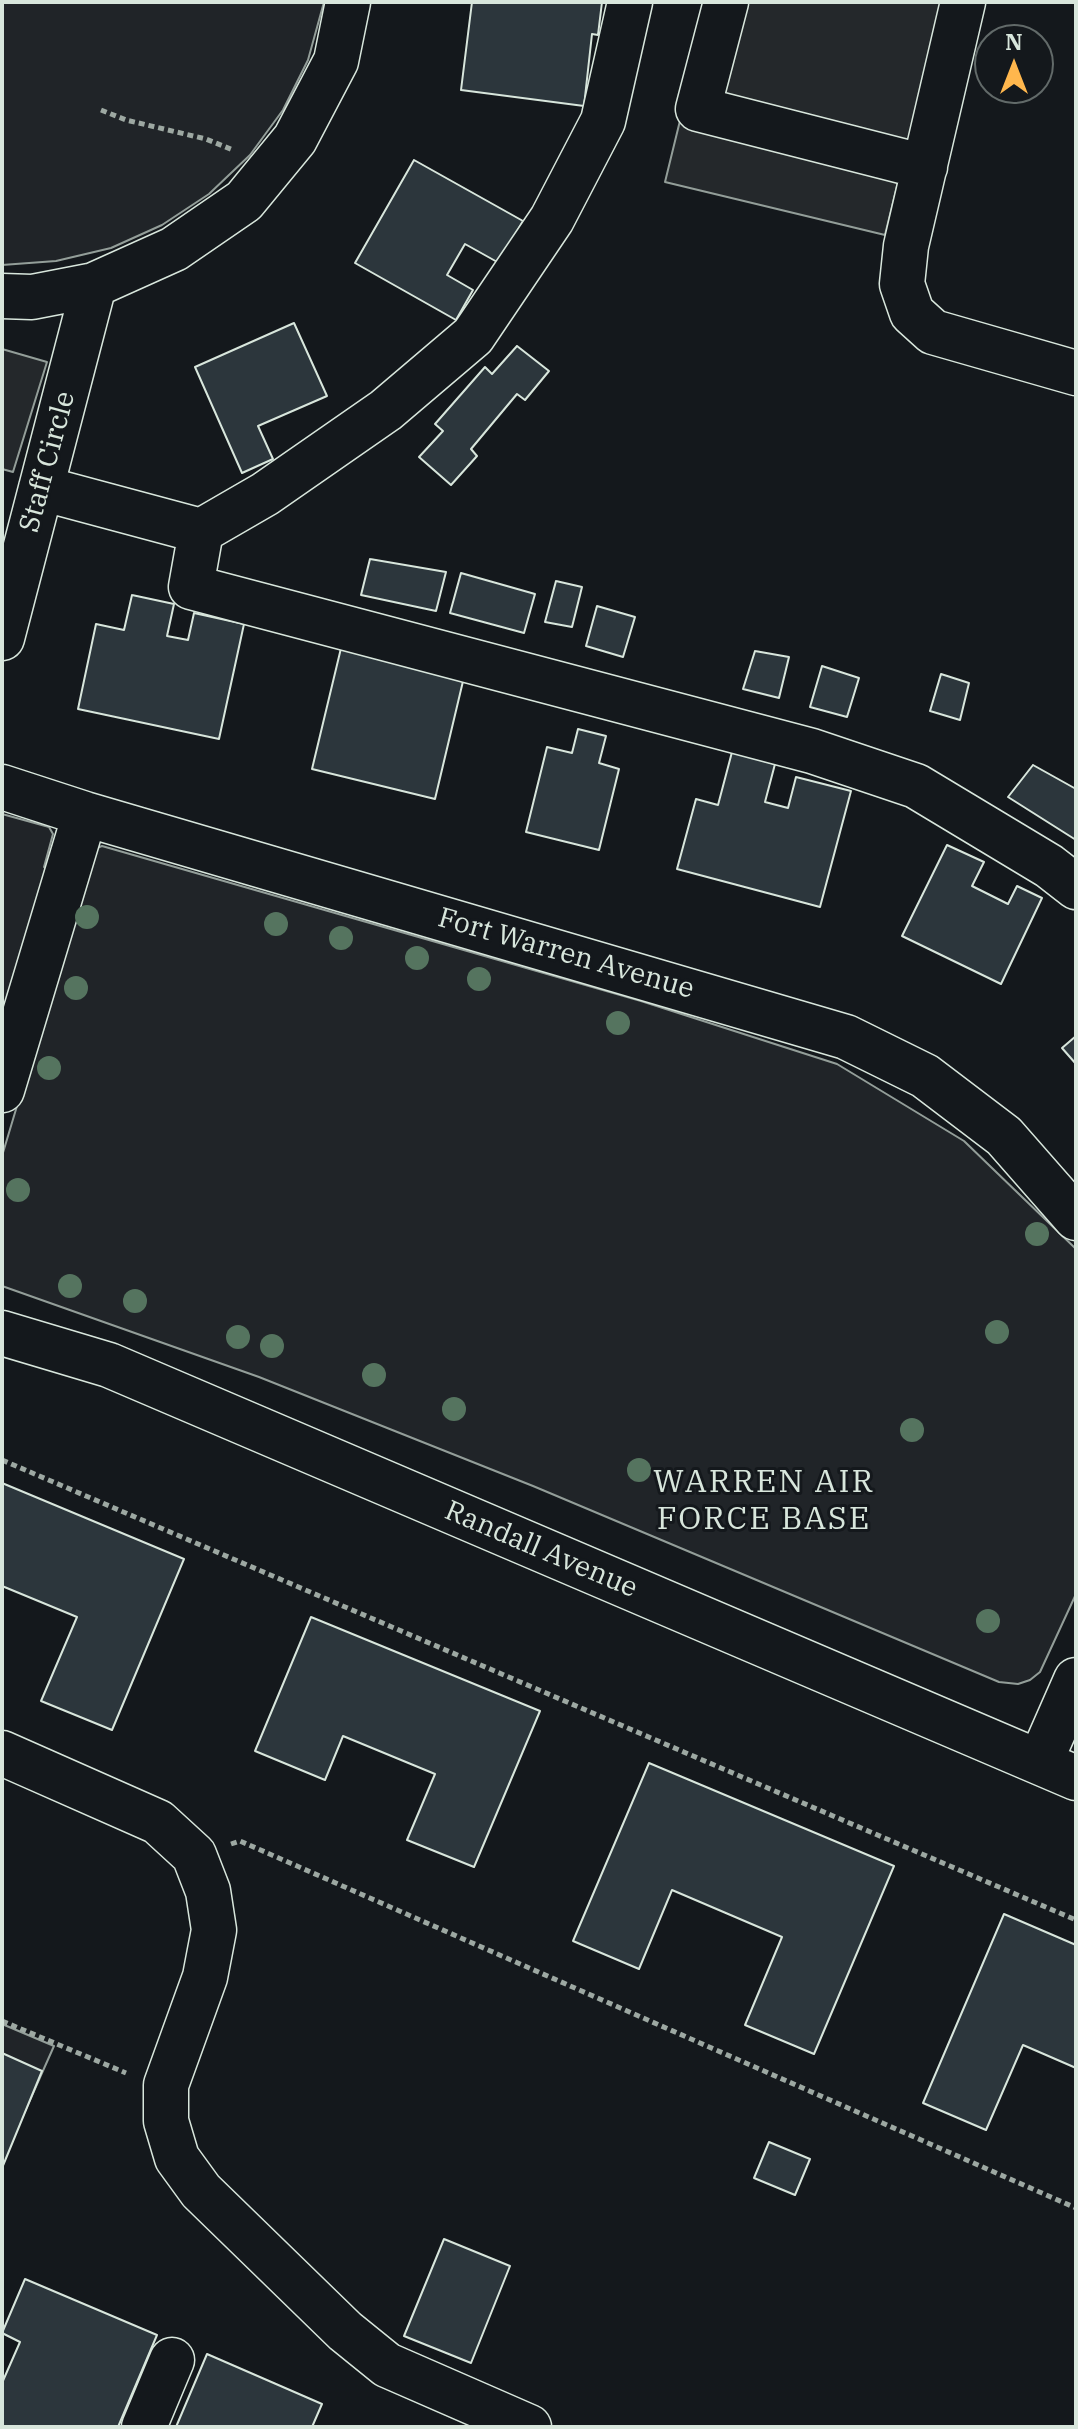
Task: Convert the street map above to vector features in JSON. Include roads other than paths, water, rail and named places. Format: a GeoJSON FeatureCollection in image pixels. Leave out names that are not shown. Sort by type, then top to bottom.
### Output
{"type":"FeatureCollection","features":[{"type":"Feature","properties":{"kind":"street"},"geometry":{"type":"LineString","coordinates":[[2,296],[32,297],[94,285],[174,249],[244,201],[295,139],[336,61],[348,2]]}},
{"type":"Feature","properties":{"kind":"street"},"geometry":{"type":"LineString","coordinates":[[41,488],[201,531],[265,494],[386,410],[473,336],[552,219],[603,121],[630,2]]}},
{"type":"Feature","properties":{"kind":"street"},"geometry":{"type":"LineString","coordinates":[[726,2],[698,109],[925,167]]}},
{"type":"Feature","properties":{"kind":"street"},"geometry":{"type":"LineString","coordinates":[[963,2],[906,246],[902,284],[912,313],[933,332],[1076,373]]}},
{"type":"Feature","properties":{"kind":"street","name":"Staff Circle"},"geometry":{"type":"LineString","coordinates":[[2,638],[94,285]]}},
{"type":"Feature","properties":{"kind":"street"},"geometry":{"type":"LineString","coordinates":[[201,531],[191,587],[812,751],[916,786],[1049,866],[1076,887]]}},
{"type":"Feature","properties":{"kind":"street","name":"Fort Warren Avenue"},"geometry":{"type":"LineString","coordinates":[[2,787],[846,1037],[925,1076],[1004,1136],[1076,1218]]}},
{"type":"Feature","properties":{"kind":"street"},"geometry":{"type":"LineString","coordinates":[[2,1090],[85,814]]}},
{"type":"Feature","properties":{"kind":"street","name":"Randall Avenue"},"geometry":{"type":"LineString","coordinates":[[2,1333],[109,1365],[1058,1770]]}},
{"type":"Feature","properties":{"kind":"street"},"geometry":{"type":"LineString","coordinates":[[1058,1770],[1076,1680]]}},
{"type":"Feature","properties":{"kind":"street"},"geometry":{"type":"LineString","coordinates":[[2,1753],[158,1822],[194,1855],[208,1891],[214,1930],[205,1977],[166,2085],[166,2121],[177,2158],[201,2191],[345,2331],[387,2365],[529,2427]]}},
{"type":"Feature","properties":{"kind":"street"},"geometry":{"type":"LineString","coordinates":[[144,2427],[172,2360]]}},
{"type":"Feature","properties":{"kind":"district","name":"WARREN AIR FORCE BASE"},"geometry":{"type":"Point","coordinates":[764,1502]}}]}
